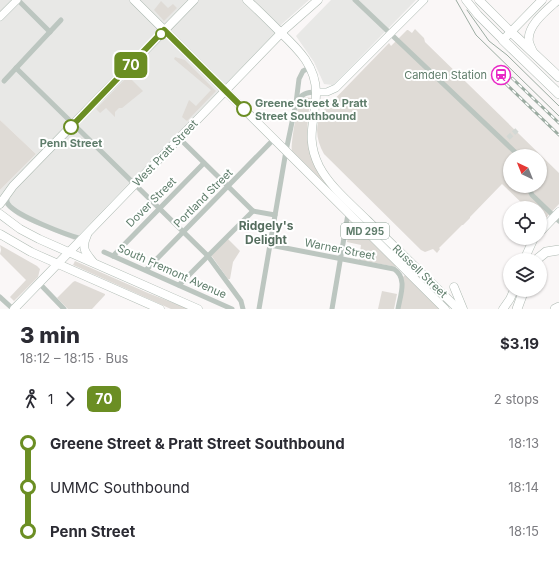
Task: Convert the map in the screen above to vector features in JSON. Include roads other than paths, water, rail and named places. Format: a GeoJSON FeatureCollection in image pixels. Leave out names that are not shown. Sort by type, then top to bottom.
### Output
{"type":"FeatureCollection","features":[{"type":"Feature","properties":{"kind":"highway"},"geometry":{"type":"LineString","coordinates":[[511,32],[559,77]]}},
{"type":"Feature","properties":{"kind":"highway"},"geometry":{"type":"LineString","coordinates":[[503,40],[559,94]]}},
{"type":"Feature","properties":{"kind":"highway"},"geometry":{"type":"LineString","coordinates":[[547,253],[559,250]]}},
{"type":"Feature","properties":{"kind":"highway"},"geometry":{"type":"LineString","coordinates":[[518,309],[522,297]]}},
{"type":"Feature","properties":{"kind":"main road","name":"MD 295"},"geometry":{"type":"LineString","coordinates":[[134,0],[286,151]]}},
{"type":"Feature","properties":{"kind":"main road"},"geometry":{"type":"LineString","coordinates":[[0,204],[8,192],[194,0]]}},
{"type":"Feature","properties":{"kind":"main road","name":"MD 295"},"geometry":{"type":"LineString","coordinates":[[247,0],[302,53],[311,68],[316,92]]}},
{"type":"Feature","properties":{"kind":"main road","name":"West Pratt Street"},"geometry":{"type":"LineString","coordinates":[[14,309],[281,33],[318,0]]}},
{"type":"Feature","properties":{"kind":"main road"},"geometry":{"type":"LineString","coordinates":[[466,0],[503,40],[542,0]]}},
{"type":"Feature","properties":{"kind":"main road"},"geometry":{"type":"LineString","coordinates":[[479,0],[511,32]]}},
{"type":"Feature","properties":{"kind":"main road"},"geometry":{"type":"LineString","coordinates":[[533,52],[529,42],[532,28],[558,0]]}},
{"type":"Feature","properties":{"kind":"main road","name":"Russell Street"},"geometry":{"type":"LineString","coordinates":[[316,92],[311,126],[312,141],[316,158],[323,173],[338,191],[458,309]]}},
{"type":"Feature","properties":{"kind":"main road","name":"Russell Street"},"geometry":{"type":"LineString","coordinates":[[286,151],[445,309]]}},
{"type":"Feature","properties":{"kind":"main road"},"geometry":{"type":"LineString","coordinates":[[0,214],[29,234],[198,309]]}},
{"type":"Feature","properties":{"kind":"main road"},"geometry":{"type":"LineString","coordinates":[[547,226],[558,217]]}},
{"type":"Feature","properties":{"kind":"main road"},"geometry":{"type":"LineString","coordinates":[[0,234],[21,247],[160,309]]}},
{"type":"Feature","properties":{"kind":"main road"},"geometry":{"type":"LineString","coordinates":[[85,236],[83,246],[86,254],[93,263]]}},
{"type":"Feature","properties":{"kind":"main road"},"geometry":{"type":"LineString","coordinates":[[454,287],[463,309]]}},
{"type":"Feature","properties":{"kind":"main road"},"geometry":{"type":"LineString","coordinates":[[503,309],[511,297]]}},
{"type":"Feature","properties":{"kind":"street"},"geometry":{"type":"LineString","coordinates":[[0,17],[17,0],[50,32]]}},
{"type":"Feature","properties":{"kind":"street"},"geometry":{"type":"LineString","coordinates":[[355,0],[506,140],[512,149]]}},
{"type":"Feature","properties":{"kind":"street"},"geometry":{"type":"LineString","coordinates":[[296,103],[303,94],[326,92],[336,88],[424,0]]}},
{"type":"Feature","properties":{"kind":"street"},"geometry":{"type":"LineString","coordinates":[[4,81],[61,20]]}},
{"type":"Feature","properties":{"kind":"street"},"geometry":{"type":"LineString","coordinates":[[16,68],[208,256],[241,301],[243,309]]}},
{"type":"Feature","properties":{"kind":"street"},"geometry":{"type":"LineString","coordinates":[[259,309],[286,151],[301,74],[311,68]]}},
{"type":"Feature","properties":{"kind":"street"},"geometry":{"type":"LineString","coordinates":[[179,138],[253,211],[275,215]]}},
{"type":"Feature","properties":{"kind":"street","name":"Portland Street"},"geometry":{"type":"LineString","coordinates":[[146,270],[274,139]]}},
{"type":"Feature","properties":{"kind":"street","name":"Dover Street"},"geometry":{"type":"LineString","coordinates":[[113,256],[204,162]]}},
{"type":"Feature","properties":{"kind":"street"},"geometry":{"type":"LineString","coordinates":[[8,192],[7,203],[19,213],[72,236],[85,236]]}},
{"type":"Feature","properties":{"kind":"street"},"geometry":{"type":"LineString","coordinates":[[531,193],[558,217]]}},
{"type":"Feature","properties":{"kind":"street"},"geometry":{"type":"LineString","coordinates":[[179,285],[253,211]]}},
{"type":"Feature","properties":{"kind":"street"},"geometry":{"type":"LineString","coordinates":[[332,309],[348,214]]}},
{"type":"Feature","properties":{"kind":"street","name":"Warner Street"},"geometry":{"type":"LineString","coordinates":[[270,245],[397,271],[402,278],[398,309]]}},
{"type":"Feature","properties":{"kind":"street","name":"South Fremont Avenue"},"geometry":{"type":"LineString","coordinates":[[104,252],[232,309]]}},
{"type":"Feature","properties":{"kind":"street"},"geometry":{"type":"LineString","coordinates":[[39,283],[64,309]]}},
{"type":"Feature","properties":{"kind":"street"},"geometry":{"type":"LineString","coordinates":[[0,297],[14,309]]}},
{"type":"Feature","properties":{"kind":"tunnel"},"geometry":{"type":"LineString","coordinates":[[508,138],[517,130]]}},
{"type":"Feature","properties":{"kind":"tram line"},"geometry":{"type":"LineString","coordinates":[[456,0],[476,35],[559,116]]}},
{"type":"Feature","properties":{"kind":"tram line"},"geometry":{"type":"LineString","coordinates":[[467,10],[489,41],[507,55],[559,106]]}},
{"type":"Feature","properties":{"kind":"railway"},"geometry":{"type":"LineString","coordinates":[[512,78],[559,123]]}},
{"type":"Feature","properties":{"kind":"railway"},"geometry":{"type":"LineString","coordinates":[[506,84],[559,135]]}},
{"type":"Feature","properties":{"kind":"place","name":"Camden Station"},"geometry":{"type":"Point","coordinates":[501,75]}},
{"type":"Feature","properties":{"kind":"place","name":"Greene Street & Pratt Street Southbound"},"geometry":{"type":"Point","coordinates":[244,109]}},
{"type":"Feature","properties":{"kind":"place","name":"Penn Street"},"geometry":{"type":"Point","coordinates":[71,127]}},
{"type":"Feature","properties":{"kind":"district","name":"Ridgely's Delight"},"geometry":{"type":"Point","coordinates":[266,232]}}]}
